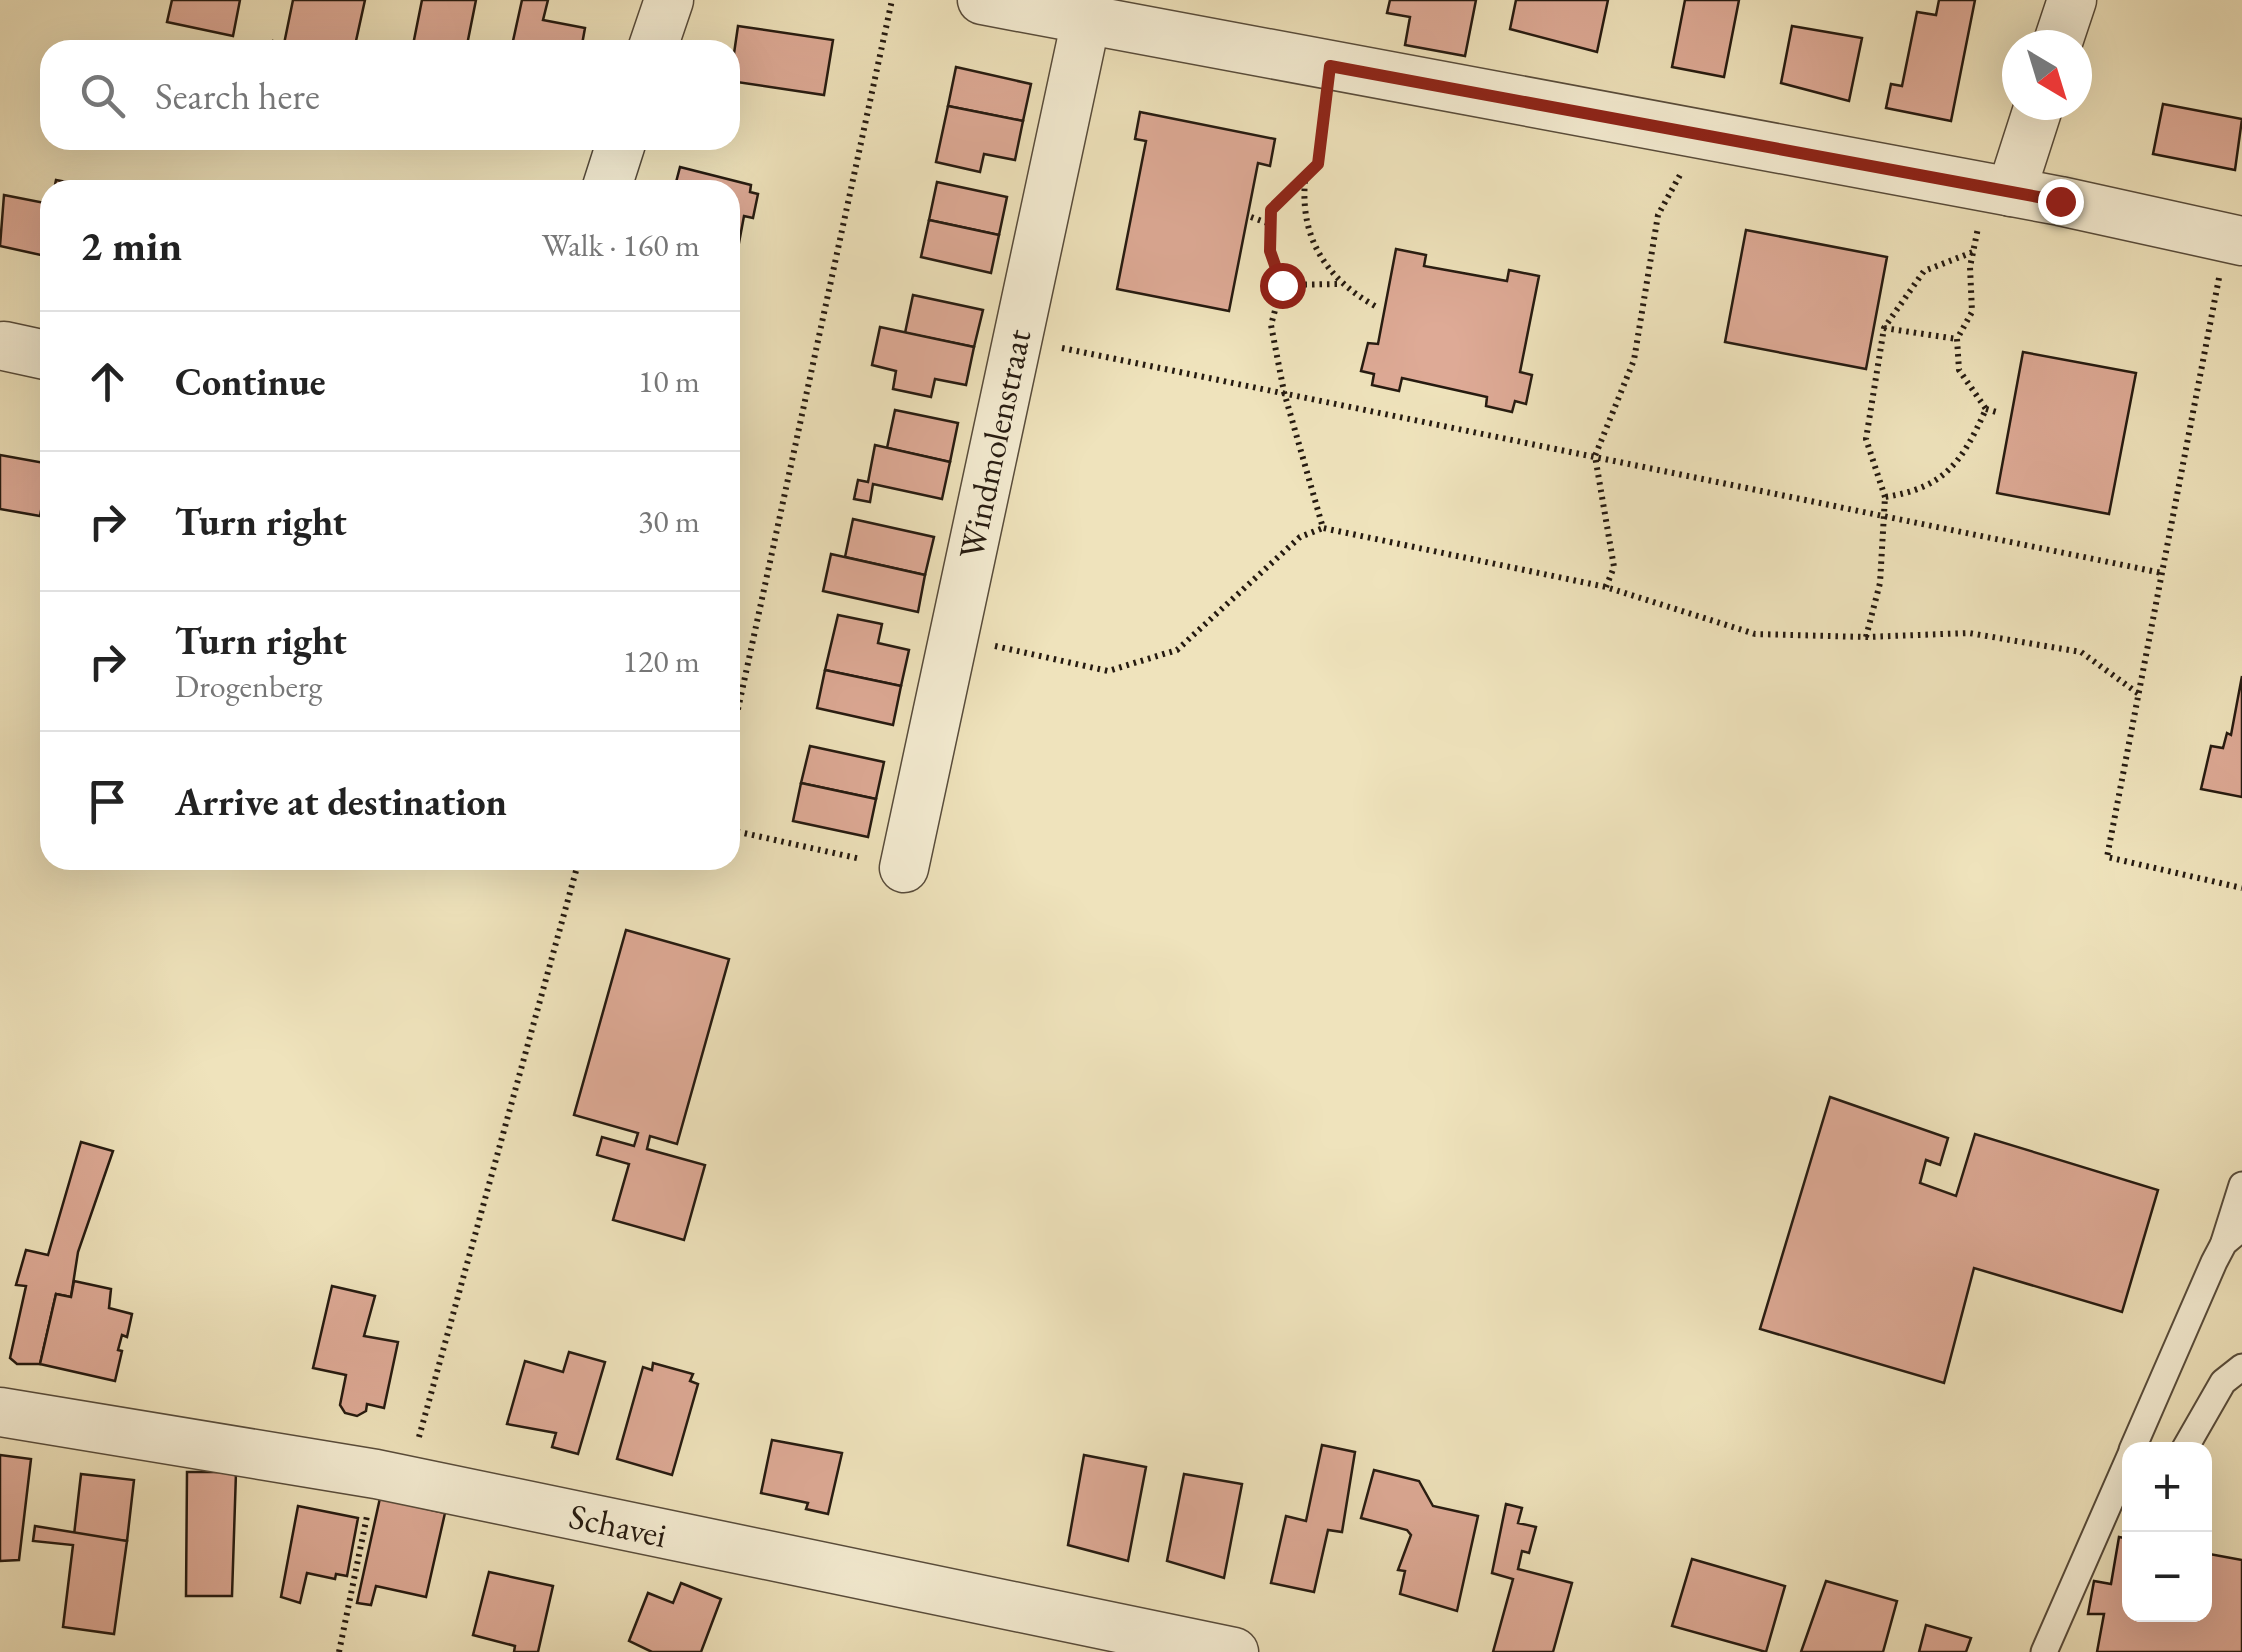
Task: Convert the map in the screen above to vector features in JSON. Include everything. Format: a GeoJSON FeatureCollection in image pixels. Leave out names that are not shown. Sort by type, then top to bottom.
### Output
{"type":"FeatureCollection","features":[{"type":"Feature","properties":{"kind":"street"},"geometry":{"type":"LineString","coordinates":[[655,40],[669,0]]}},
{"type":"Feature","properties":{"kind":"street"},"geometry":{"type":"LineString","coordinates":[[2063,30],[2072,0]]}},
{"type":"Feature","properties":{"kind":"street"},"geometry":{"type":"LineString","coordinates":[[1008,3],[1998,190],[2235,239]]}},
{"type":"Feature","properties":{"kind":"street","name":"Windmolenstraat"},"geometry":{"type":"LineString","coordinates":[[904,868],[1086,20]]}},
{"type":"Feature","properties":{"kind":"street"},"geometry":{"type":"LineString","coordinates":[[1998,190],[2031,120]]}},
{"type":"Feature","properties":{"kind":"street"},"geometry":{"type":"LineString","coordinates":[[609,180],[619,150]]}},
{"type":"Feature","properties":{"kind":"street"},"geometry":{"type":"LineString","coordinates":[[4,346],[40,354]]}},
{"type":"Feature","properties":{"kind":"street","name":"Schavei"},"geometry":{"type":"LineString","coordinates":[[0,1412],[391,1477],[1234,1652]]}},
{"type":"Feature","properties":{"kind":"lane"},"geometry":{"type":"LineString","coordinates":[[2137,1442],[2233,1235],[2242,1185]]}},
{"type":"Feature","properties":{"kind":"lane"},"geometry":{"type":"LineString","coordinates":[[2188,1442],[2222,1382],[2242,1367]]}},
{"type":"Feature","properties":{"kind":"lane"},"geometry":{"type":"LineString","coordinates":[[2044,1652],[2122,1476]]}},
{"type":"Feature","properties":{"kind":"path"},"geometry":{"type":"LineString","coordinates":[[740,700],[892,0]]}},
{"type":"Feature","properties":{"kind":"path"},"geometry":{"type":"LineString","coordinates":[[1322,528],[1284,392],[1271,324],[1282,285],[1270,251],[1270,224],[1271,210],[1318,164],[1330,66]]}},
{"type":"Feature","properties":{"kind":"path"},"geometry":{"type":"LineString","coordinates":[[1606,588],[1614,567],[1595,456],[1634,360],[1658,215],[1703,135]]}},
{"type":"Feature","properties":{"kind":"path"},"geometry":{"type":"LineString","coordinates":[[1305,180],[1303,205],[1314,244],[1338,284],[1375,306]]}},
{"type":"Feature","properties":{"kind":"path"},"geometry":{"type":"LineString","coordinates":[[1998,190],[1973,252],[1972,312],[1957,340],[1960,370],[1986,409],[2000,413]]}},
{"type":"Feature","properties":{"kind":"path"},"geometry":{"type":"LineString","coordinates":[[1251,217],[1270,224]]}},
{"type":"Feature","properties":{"kind":"path"},"geometry":{"type":"LineString","coordinates":[[2235,239],[2162,574],[2107,857],[2242,888]]}},
{"type":"Feature","properties":{"kind":"path"},"geometry":{"type":"LineString","coordinates":[[1866,638],[1880,583],[1885,498],[1866,439],[1884,328],[1924,270],[1973,252]]}},
{"type":"Feature","properties":{"kind":"path"},"geometry":{"type":"LineString","coordinates":[[1282,285],[1338,284]]}},
{"type":"Feature","properties":{"kind":"path"},"geometry":{"type":"LineString","coordinates":[[1884,328],[1957,340]]}},
{"type":"Feature","properties":{"kind":"path"},"geometry":{"type":"LineString","coordinates":[[1016,340],[2162,574]]}},
{"type":"Feature","properties":{"kind":"path"},"geometry":{"type":"LineString","coordinates":[[1885,498],[1922,492],[1954,466],[1986,409]]}},
{"type":"Feature","properties":{"kind":"path"},"geometry":{"type":"LineString","coordinates":[[952,637],[1108,670],[1126,666],[1177,650],[1300,537],[1322,528],[1606,588],[1756,634],[1866,638],[1969,632],[2081,652],[2139,694]]}},
{"type":"Feature","properties":{"kind":"path"},"geometry":{"type":"LineString","coordinates":[[740,832],[904,868]]}},
{"type":"Feature","properties":{"kind":"path"},"geometry":{"type":"LineString","coordinates":[[338,1652],[576,870]]}},
{"type":"Feature","properties":{"kind":"building"},"geometry":{"type":"Polygon","coordinates":[[[172,0],[240,0],[233,36],[167,22],[172,0]]]}},
{"type":"Feature","properties":{"kind":"building"},"geometry":{"type":"Polygon","coordinates":[[[293,0],[365,0],[356,40],[285,40],[293,0]]]}},
{"type":"Feature","properties":{"kind":"building"},"geometry":{"type":"Polygon","coordinates":[[[422,0],[476,0],[468,40],[414,40],[422,0]]]}},
{"type":"Feature","properties":{"kind":"building"},"geometry":{"type":"Polygon","coordinates":[[[522,0],[548,0],[543,20],[585,28],[583,40],[513,40],[522,0]]]}},
{"type":"Feature","properties":{"kind":"building"},"geometry":{"type":"Polygon","coordinates":[[[1390,0],[1476,0],[1465,56],[1405,45],[1410,17],[1387,13],[1390,0]]]}},
{"type":"Feature","properties":{"kind":"building"},"geometry":{"type":"Polygon","coordinates":[[[1516,0],[1608,0],[1597,52],[1510,29],[1516,0]]]}},
{"type":"Feature","properties":{"kind":"building"},"geometry":{"type":"Polygon","coordinates":[[[1685,0],[1739,0],[1724,77],[1672,67],[1685,0]]]}},
{"type":"Feature","properties":{"kind":"building"},"geometry":{"type":"Polygon","coordinates":[[[1939,0],[1975,0],[1951,121],[1886,108],[1891,84],[1902,86],[1917,12],[1936,15],[1939,0]]]}},
{"type":"Feature","properties":{"kind":"building"},"geometry":{"type":"Polygon","coordinates":[[[738,26],[833,40],[824,95],[740,82],[740,40],[736,40],[738,26]]]}},
{"type":"Feature","properties":{"kind":"building"},"geometry":{"type":"Polygon","coordinates":[[[1792,26],[1862,38],[1849,101],[1781,83],[1792,26]]]}},
{"type":"Feature","properties":{"kind":"building"},"geometry":{"type":"Polygon","coordinates":[[[956,67],[1031,84],[1023,121],[948,106],[956,67]]]}},
{"type":"Feature","properties":{"kind":"building"},"geometry":{"type":"Polygon","coordinates":[[[2163,104],[2242,119],[2235,170],[2153,154],[2163,104]]]}},
{"type":"Feature","properties":{"kind":"building"},"geometry":{"type":"Polygon","coordinates":[[[948,106],[1023,121],[1015,160],[984,154],[980,172],[936,162],[948,106]]]}},
{"type":"Feature","properties":{"kind":"building"},"geometry":{"type":"Polygon","coordinates":[[[1140,112],[1275,139],[1270,166],[1258,163],[1229,311],[1117,289],[1146,141],[1135,139],[1140,112]]]}},
{"type":"Feature","properties":{"kind":"building"},"geometry":{"type":"Polygon","coordinates":[[[680,167],[731,180],[677,180],[680,167]]]}},
{"type":"Feature","properties":{"kind":"building"},"geometry":{"type":"Polygon","coordinates":[[[740,182],[751,185],[750,192],[758,194],[753,218],[744,216],[740,238],[740,182]]]}},
{"type":"Feature","properties":{"kind":"building"},"geometry":{"type":"Polygon","coordinates":[[[937,182],[1007,197],[999,235],[929,220],[937,182]]]}},
{"type":"Feature","properties":{"kind":"building"},"geometry":{"type":"Polygon","coordinates":[[[4,195],[40,202],[40,255],[0,246],[4,195]]]}},
{"type":"Feature","properties":{"kind":"building"},"geometry":{"type":"Polygon","coordinates":[[[929,220],[999,235],[991,273],[921,257],[929,220]]]}},
{"type":"Feature","properties":{"kind":"building"},"geometry":{"type":"Polygon","coordinates":[[[1746,230],[1887,257],[1866,369],[1725,342],[1746,230]]]}},
{"type":"Feature","properties":{"kind":"building"},"geometry":{"type":"Polygon","coordinates":[[[1396,249],[1426,255],[1424,266],[1507,281],[1509,270],[1539,276],[1520,372],[1532,375],[1526,404],[1515,401],[1512,412],[1486,406],[1487,397],[1402,378],[1399,391],[1372,385],[1374,374],[1361,371],[1368,343],[1378,344],[1396,249]]]}},
{"type":"Feature","properties":{"kind":"building"},"geometry":{"type":"Polygon","coordinates":[[[913,295],[983,310],[974,347],[905,333],[913,295]]]}},
{"type":"Feature","properties":{"kind":"building"},"geometry":{"type":"Polygon","coordinates":[[[880,327],[974,347],[966,385],[935,379],[931,397],[893,389],[896,371],[872,365],[880,327]]]}},
{"type":"Feature","properties":{"kind":"building"},"geometry":{"type":"Polygon","coordinates":[[[2023,352],[2136,373],[2109,514],[1997,493],[2023,352]]]}},
{"type":"Feature","properties":{"kind":"building"},"geometry":{"type":"Polygon","coordinates":[[[895,410],[958,423],[950,462],[887,448],[895,410]]]}},
{"type":"Feature","properties":{"kind":"building"},"geometry":{"type":"Polygon","coordinates":[[[875,445],[950,462],[942,499],[873,484],[870,502],[854,499],[858,480],[868,482],[875,445]]]}},
{"type":"Feature","properties":{"kind":"building"},"geometry":{"type":"Polygon","coordinates":[[[0,455],[40,462],[40,516],[0,509],[0,455]]]}},
{"type":"Feature","properties":{"kind":"building"},"geometry":{"type":"Polygon","coordinates":[[[853,519],[934,537],[925,575],[845,557],[853,519]]]}},
{"type":"Feature","properties":{"kind":"building"},"geometry":{"type":"Polygon","coordinates":[[[831,554],[925,575],[918,612],[823,591],[831,554]]]}},
{"type":"Feature","properties":{"kind":"building"},"geometry":{"type":"Polygon","coordinates":[[[838,615],[882,624],[878,643],[909,650],[901,686],[825,670],[838,615]]]}},
{"type":"Feature","properties":{"kind":"building"},"geometry":{"type":"Polygon","coordinates":[[[825,670],[901,686],[893,725],[817,708],[825,670]]]}},
{"type":"Feature","properties":{"kind":"building"},"geometry":{"type":"Polygon","coordinates":[[[2242,676],[2242,797],[2201,789],[2211,746],[2223,748],[2227,733],[2231,735],[2242,676]]]}},
{"type":"Feature","properties":{"kind":"building"},"geometry":{"type":"Polygon","coordinates":[[[810,746],[884,762],[876,799],[801,783],[810,746]]]}},
{"type":"Feature","properties":{"kind":"building"},"geometry":{"type":"Polygon","coordinates":[[[801,783],[876,799],[868,837],[793,821],[801,783]]]}},
{"type":"Feature","properties":{"kind":"building"},"geometry":{"type":"Polygon","coordinates":[[[626,930],[729,959],[677,1144],[650,1136],[647,1149],[705,1165],[684,1240],[613,1220],[629,1164],[597,1155],[602,1137],[634,1146],[638,1133],[574,1115],[626,930]]]}},
{"type":"Feature","properties":{"kind":"building"},"geometry":{"type":"Polygon","coordinates":[[[1830,1097],[1948,1138],[1940,1165],[1926,1160],[1920,1183],[1956,1196],[1975,1134],[2158,1190],[2122,1312],[1974,1268],[1944,1383],[1760,1329],[1830,1097]]]}},
{"type":"Feature","properties":{"kind":"building"},"geometry":{"type":"Polygon","coordinates":[[[81,1142],[113,1151],[78,1252],[71,1297],[56,1294],[40,1364],[17,1364],[10,1358],[26,1286],[16,1285],[26,1250],[48,1255],[81,1142]]]}},
{"type":"Feature","properties":{"kind":"building"},"geometry":{"type":"Polygon","coordinates":[[[74,1281],[111,1289],[109,1308],[132,1314],[127,1337],[122,1335],[118,1350],[122,1351],[115,1381],[40,1364],[56,1294],[71,1297],[74,1281]]]}},
{"type":"Feature","properties":{"kind":"building"},"geometry":{"type":"Polygon","coordinates":[[[332,1286],[375,1296],[364,1336],[398,1342],[384,1408],[367,1404],[366,1411],[357,1416],[345,1413],[340,1405],[346,1375],[313,1368],[332,1286]]]}},
{"type":"Feature","properties":{"kind":"building"},"geometry":{"type":"Polygon","coordinates":[[[569,1352],[605,1362],[578,1454],[552,1447],[556,1433],[507,1424],[525,1361],[563,1372],[569,1352]]]}},
{"type":"Feature","properties":{"kind":"building"},"geometry":{"type":"Polygon","coordinates":[[[653,1363],[693,1374],[690,1381],[698,1384],[672,1475],[617,1459],[643,1367],[652,1370],[653,1363]]]}},
{"type":"Feature","properties":{"kind":"building"},"geometry":{"type":"Polygon","coordinates":[[[772,1440],[842,1453],[828,1514],[806,1509],[808,1503],[761,1493],[772,1440]]]}},
{"type":"Feature","properties":{"kind":"building"},"geometry":{"type":"Polygon","coordinates":[[[1322,1445],[1355,1452],[1342,1532],[1328,1530],[1314,1592],[1271,1583],[1286,1516],[1306,1521],[1322,1445]]]}},
{"type":"Feature","properties":{"kind":"building"},"geometry":{"type":"Polygon","coordinates":[[[0,1455],[31,1459],[19,1560],[0,1561],[0,1455]]]}},
{"type":"Feature","properties":{"kind":"building"},"geometry":{"type":"Polygon","coordinates":[[[1084,1455],[1146,1467],[1128,1561],[1068,1545],[1084,1455]]]}},
{"type":"Feature","properties":{"kind":"building"},"geometry":{"type":"Polygon","coordinates":[[[1374,1470],[1419,1481],[1433,1506],[1478,1516],[1457,1611],[1400,1594],[1405,1571],[1398,1570],[1411,1535],[1407,1530],[1361,1518],[1374,1470]]]}},
{"type":"Feature","properties":{"kind":"building"},"geometry":{"type":"Polygon","coordinates":[[[187,1472],[236,1472],[232,1596],[186,1596],[187,1472]]]}},
{"type":"Feature","properties":{"kind":"building"},"geometry":{"type":"Polygon","coordinates":[[[81,1474],[134,1480],[127,1541],[74,1535],[81,1474]]]}},
{"type":"Feature","properties":{"kind":"building"},"geometry":{"type":"Polygon","coordinates":[[[1184,1474],[1242,1484],[1224,1578],[1167,1561],[1184,1474]]]}},
{"type":"Feature","properties":{"kind":"building"},"geometry":{"type":"Polygon","coordinates":[[[380,1498],[445,1513],[426,1597],[376,1586],[371,1605],[357,1603],[380,1498]]]}},
{"type":"Feature","properties":{"kind":"building"},"geometry":{"type":"Polygon","coordinates":[[[1506,1504],[1522,1508],[1518,1523],[1536,1527],[1529,1553],[1522,1551],[1518,1569],[1572,1583],[1553,1652],[1493,1652],[1513,1579],[1492,1573],[1506,1504]]]}},
{"type":"Feature","properties":{"kind":"building"},"geometry":{"type":"Polygon","coordinates":[[[298,1506],[358,1518],[347,1576],[336,1574],[335,1579],[307,1573],[300,1603],[281,1597],[298,1506]]]}},
{"type":"Feature","properties":{"kind":"building"},"geometry":{"type":"Polygon","coordinates":[[[35,1526],[127,1541],[114,1634],[63,1627],[73,1545],[33,1541],[35,1526]]]}},
{"type":"Feature","properties":{"kind":"building"},"geometry":{"type":"Polygon","coordinates":[[[2119,1537],[2122,1538],[2122,1622],[2212,1622],[2212,1554],[2242,1560],[2242,1652],[2097,1652],[2104,1614],[2088,1614],[2094,1581],[2111,1584],[2119,1537]]]}},
{"type":"Feature","properties":{"kind":"building"},"geometry":{"type":"Polygon","coordinates":[[[1692,1559],[1785,1586],[1766,1652],[1672,1626],[1692,1559]]]}},
{"type":"Feature","properties":{"kind":"building"},"geometry":{"type":"Polygon","coordinates":[[[489,1572],[553,1586],[538,1652],[514,1652],[515,1646],[473,1635],[489,1572]]]}},
{"type":"Feature","properties":{"kind":"building"},"geometry":{"type":"Polygon","coordinates":[[[1826,1581],[1897,1601],[1883,1652],[1801,1652],[1826,1581]]]}},
{"type":"Feature","properties":{"kind":"building"},"geometry":{"type":"Polygon","coordinates":[[[681,1583],[721,1599],[701,1652],[652,1652],[629,1641],[648,1593],[673,1603],[681,1583]]]}},
{"type":"Feature","properties":{"kind":"building"},"geometry":{"type":"Polygon","coordinates":[[[1926,1625],[1971,1638],[1966,1652],[1919,1652],[1926,1625]]]}},
{"type":"Feature","properties":{"kind":"route"},"geometry":{"type":"LineString","coordinates":[[1282,285],[1270,251],[1271,210],[1296,190],[1318,164],[1330,66],[2060,201]]}}]}
